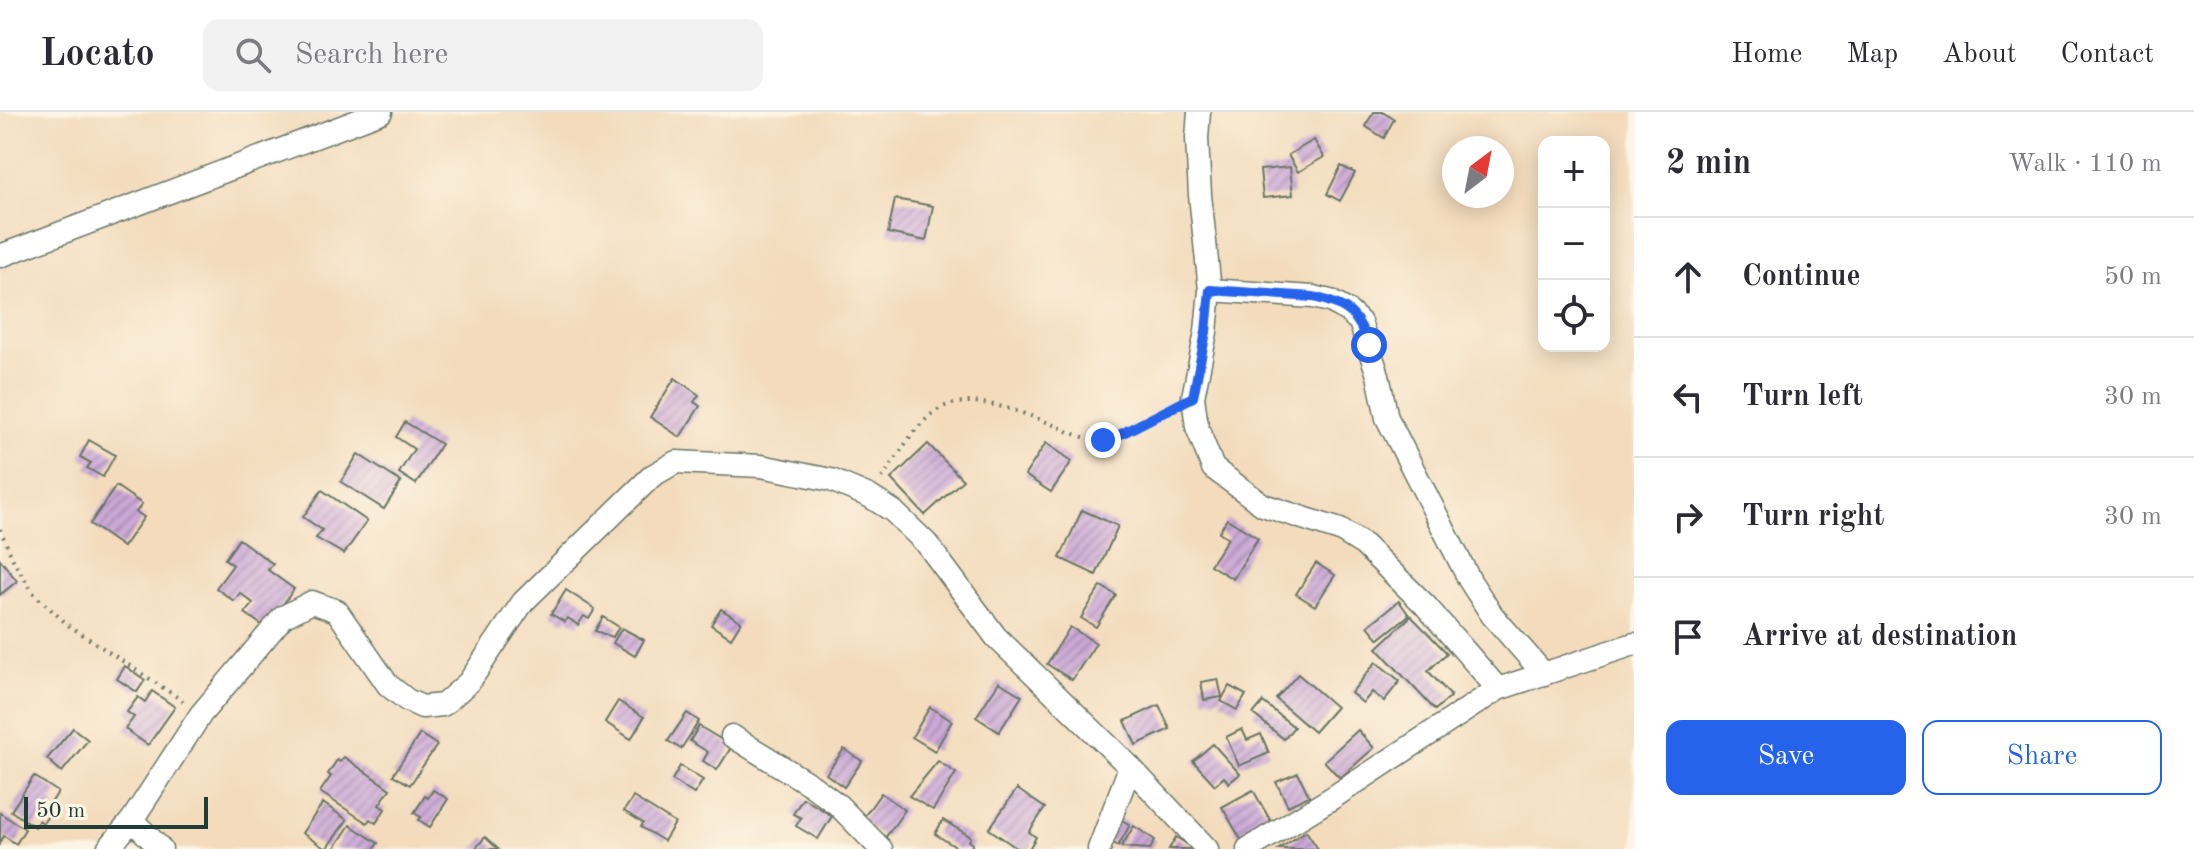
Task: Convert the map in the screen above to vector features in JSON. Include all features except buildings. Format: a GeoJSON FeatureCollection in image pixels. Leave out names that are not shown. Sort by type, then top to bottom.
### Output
{"type":"FeatureCollection","features":[{"type":"Feature","properties":{"kind":"street"},"geometry":{"type":"LineString","coordinates":[[0,256],[381,112]]}},
{"type":"Feature","properties":{"kind":"street"},"geometry":{"type":"LineString","coordinates":[[1199,112],[1199,181],[1210,290],[1206,332],[1193,397],[1197,427],[1213,468],[1263,505],[1340,530],[1364,545],[1425,605],[1498,689]]}},
{"type":"Feature","properties":{"kind":"street"},"geometry":{"type":"LineString","coordinates":[[1210,290],[1313,297],[1339,306],[1360,322],[1374,360],[1387,418],[1470,581],[1492,615],[1544,674]]}},
{"type":"Feature","properties":{"kind":"street"},"geometry":{"type":"LineString","coordinates":[[108,849],[132,820],[201,714],[283,617],[312,602],[337,611],[388,685],[422,707],[443,705],[469,682],[523,602],[546,576],[652,476],[676,462],[761,466],[831,480],[869,496],[893,511],[927,544],[996,637],[1130,767],[1207,849]]}},
{"type":"Feature","properties":{"kind":"street"},"geometry":{"type":"LineString","coordinates":[[1248,849],[1498,689],[1634,644]]}},
{"type":"Feature","properties":{"kind":"street"},"geometry":{"type":"LineString","coordinates":[[732,736],[838,805],[871,845]]}},
{"type":"Feature","properties":{"kind":"street"},"geometry":{"type":"LineString","coordinates":[[1099,849],[1130,767]]}},
{"type":"Feature","properties":{"kind":"street"},"geometry":{"type":"LineString","coordinates":[[132,820],[161,849]]}},
{"type":"Feature","properties":{"kind":"path"},"geometry":{"type":"LineString","coordinates":[[869,496],[917,430],[933,412],[945,406],[985,403],[1015,411],[1081,437],[1103,440],[1193,397]]}},
{"type":"Feature","properties":{"kind":"path"},"geometry":{"type":"LineString","coordinates":[[0,529],[14,562],[35,595],[68,625],[201,714]]}},
{"type":"Feature","properties":{"kind":"route"},"geometry":{"type":"LineString","coordinates":[[1103,440],[1193,397],[1206,332],[1210,290],[1313,297],[1330,301],[1360,322],[1369,345]]}}]}
